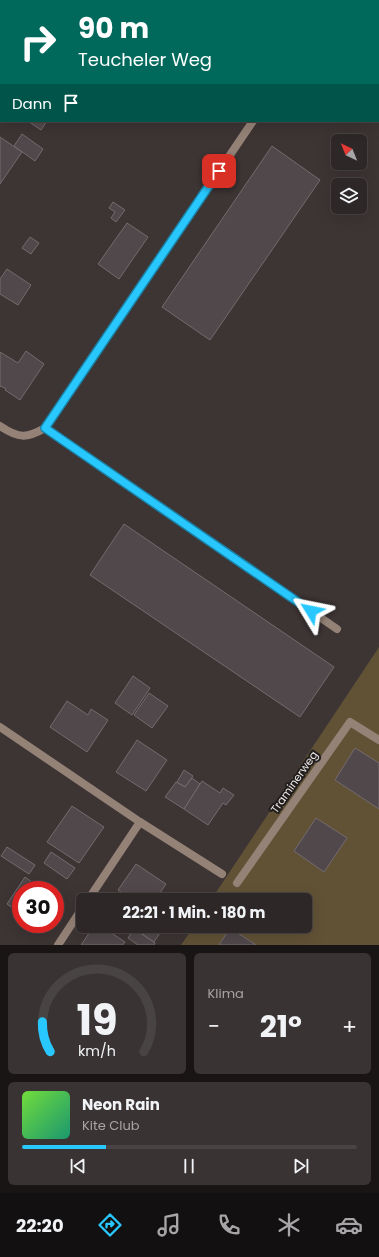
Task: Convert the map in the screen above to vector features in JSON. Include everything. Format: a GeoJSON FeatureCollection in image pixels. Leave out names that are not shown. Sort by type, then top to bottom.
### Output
{"type":"FeatureCollection","features":[{"type":"Feature","properties":{"kind":"street"},"geometry":{"type":"LineString","coordinates":[[0,426],[10,433],[22,437],[34,435],[45,428],[253,122]]}},
{"type":"Feature","properties":{"kind":"street"},"geometry":{"type":"LineString","coordinates":[[45,428],[337,629]]}},
{"type":"Feature","properties":{"kind":"street","name":"Traminerweg"},"geometry":{"type":"LineString","coordinates":[[237,883],[350,722],[379,740]]}},
{"type":"Feature","properties":{"kind":"street"},"geometry":{"type":"LineString","coordinates":[[0,727],[140,822],[222,874]]}},
{"type":"Feature","properties":{"kind":"street"},"geometry":{"type":"LineString","coordinates":[[93,893],[140,822]]}},
{"type":"Feature","properties":{"kind":"street"},"geometry":{"type":"LineString","coordinates":[[58,945],[76,918]]}},
{"type":"Feature","properties":{"kind":"shaded area"},"geometry":{"type":"Polygon","coordinates":[[[379,647],[379,945],[181,945],[189,933],[312,933],[312,893],[216,893],[379,647]]]}},
{"type":"Feature","properties":{"kind":"building"},"geometry":{"type":"Polygon","coordinates":[[[29,122],[46,122],[41,130],[29,122]]]}},
{"type":"Feature","properties":{"kind":"building"},"geometry":{"type":"Polygon","coordinates":[[[22,134],[43,149],[35,161],[14,146],[22,134]]]}},
{"type":"Feature","properties":{"kind":"building"},"geometry":{"type":"Polygon","coordinates":[[[0,137],[22,152],[0,184],[0,137]]]}},
{"type":"Feature","properties":{"kind":"building"},"geometry":{"type":"Polygon","coordinates":[[[272,146],[320,180],[210,340],[162,307],[272,146]]]}},
{"type":"Feature","properties":{"kind":"building"},"geometry":{"type":"Polygon","coordinates":[[[113,202],[125,210],[116,222],[111,218],[115,212],[109,208],[113,202]]]}},
{"type":"Feature","properties":{"kind":"building"},"geometry":{"type":"Polygon","coordinates":[[[127,223],[148,237],[119,279],[98,264],[127,223]]]}},
{"type":"Feature","properties":{"kind":"building"},"geometry":{"type":"Polygon","coordinates":[[[30,237],[39,243],[31,254],[22,248],[30,237]]]}},
{"type":"Feature","properties":{"kind":"building"},"geometry":{"type":"Polygon","coordinates":[[[7,269],[31,285],[18,305],[0,294],[0,279],[7,269]]]}},
{"type":"Feature","properties":{"kind":"building"},"geometry":{"type":"Polygon","coordinates":[[[26,351],[44,364],[20,400],[5,390],[6,389],[1,386],[0,387],[0,352],[18,363],[26,351]]]}},
{"type":"Feature","properties":{"kind":"building"},"geometry":{"type":"Polygon","coordinates":[[[124,524],[334,667],[300,717],[90,575],[124,524]]]}},
{"type":"Feature","properties":{"kind":"building"},"geometry":{"type":"Polygon","coordinates":[[[133,676],[150,688],[132,715],[115,703],[133,676]]]}},
{"type":"Feature","properties":{"kind":"building"},"geometry":{"type":"Polygon","coordinates":[[[149,693],[168,706],[152,728],[134,715],[149,693]]]}},
{"type":"Feature","properties":{"kind":"building"},"geometry":{"type":"Polygon","coordinates":[[[67,701],[88,715],[91,709],[108,720],[87,752],[50,727],[67,701]]]}},
{"type":"Feature","properties":{"kind":"building"},"geometry":{"type":"Polygon","coordinates":[[[137,740],[167,760],[146,791],[116,772],[137,740]]]}},
{"type":"Feature","properties":{"kind":"building"},"geometry":{"type":"Polygon","coordinates":[[[355,748],[379,763],[379,809],[335,780],[355,748]]]}},
{"type":"Feature","properties":{"kind":"building"},"geometry":{"type":"Polygon","coordinates":[[[184,770],[193,776],[185,787],[177,782],[184,770]]]}},
{"type":"Feature","properties":{"kind":"building"},"geometry":{"type":"Polygon","coordinates":[[[192,778],[200,784],[184,809],[165,797],[176,782],[185,787],[192,778]]]}},
{"type":"Feature","properties":{"kind":"building"},"geometry":{"type":"Polygon","coordinates":[[[202,781],[220,793],[223,788],[234,795],[226,805],[223,803],[208,825],[184,809],[202,781]]]}},
{"type":"Feature","properties":{"kind":"building"},"geometry":{"type":"Polygon","coordinates":[[[72,806],[104,827],[79,863],[47,842],[72,806]]]}},
{"type":"Feature","properties":{"kind":"building"},"geometry":{"type":"Polygon","coordinates":[[[316,818],[347,838],[324,872],[294,851],[316,818]]]}},
{"type":"Feature","properties":{"kind":"building"},"geometry":{"type":"Polygon","coordinates":[[[7,847],[35,865],[29,874],[1,856],[7,847]]]}},
{"type":"Feature","properties":{"kind":"building"},"geometry":{"type":"Polygon","coordinates":[[[51,852],[75,868],[67,879],[44,863],[51,852]]]}},
{"type":"Feature","properties":{"kind":"building"},"geometry":{"type":"Polygon","coordinates":[[[136,864],[166,884],[160,893],[122,893],[118,890],[136,864]]]}},
{"type":"Feature","properties":{"kind":"building"},"geometry":{"type":"Polygon","coordinates":[[[25,877],[31,881],[22,881],[25,877]]]}},
{"type":"Feature","properties":{"kind":"building"},"geometry":{"type":"Polygon","coordinates":[[[12,896],[12,908],[7,904],[12,896]]]}},
{"type":"Feature","properties":{"kind":"building"},"geometry":{"type":"Polygon","coordinates":[[[89,933],[112,933],[125,942],[123,945],[81,945],[89,933]]]}},
{"type":"Feature","properties":{"kind":"building"},"geometry":{"type":"Polygon","coordinates":[[[131,933],[140,933],[155,943],[154,945],[138,945],[128,938],[131,933]]]}},
{"type":"Feature","properties":{"kind":"building"},"geometry":{"type":"Polygon","coordinates":[[[141,933],[160,933],[154,942],[141,933]]]}},
{"type":"Feature","properties":{"kind":"building"},"geometry":{"type":"Polygon","coordinates":[[[227,933],[238,933],[256,945],[219,945],[227,933]]]}},
{"type":"Feature","properties":{"kind":"route"},"geometry":{"type":"LineString","coordinates":[[219,171],[45,428],[311,611]]}}]}
